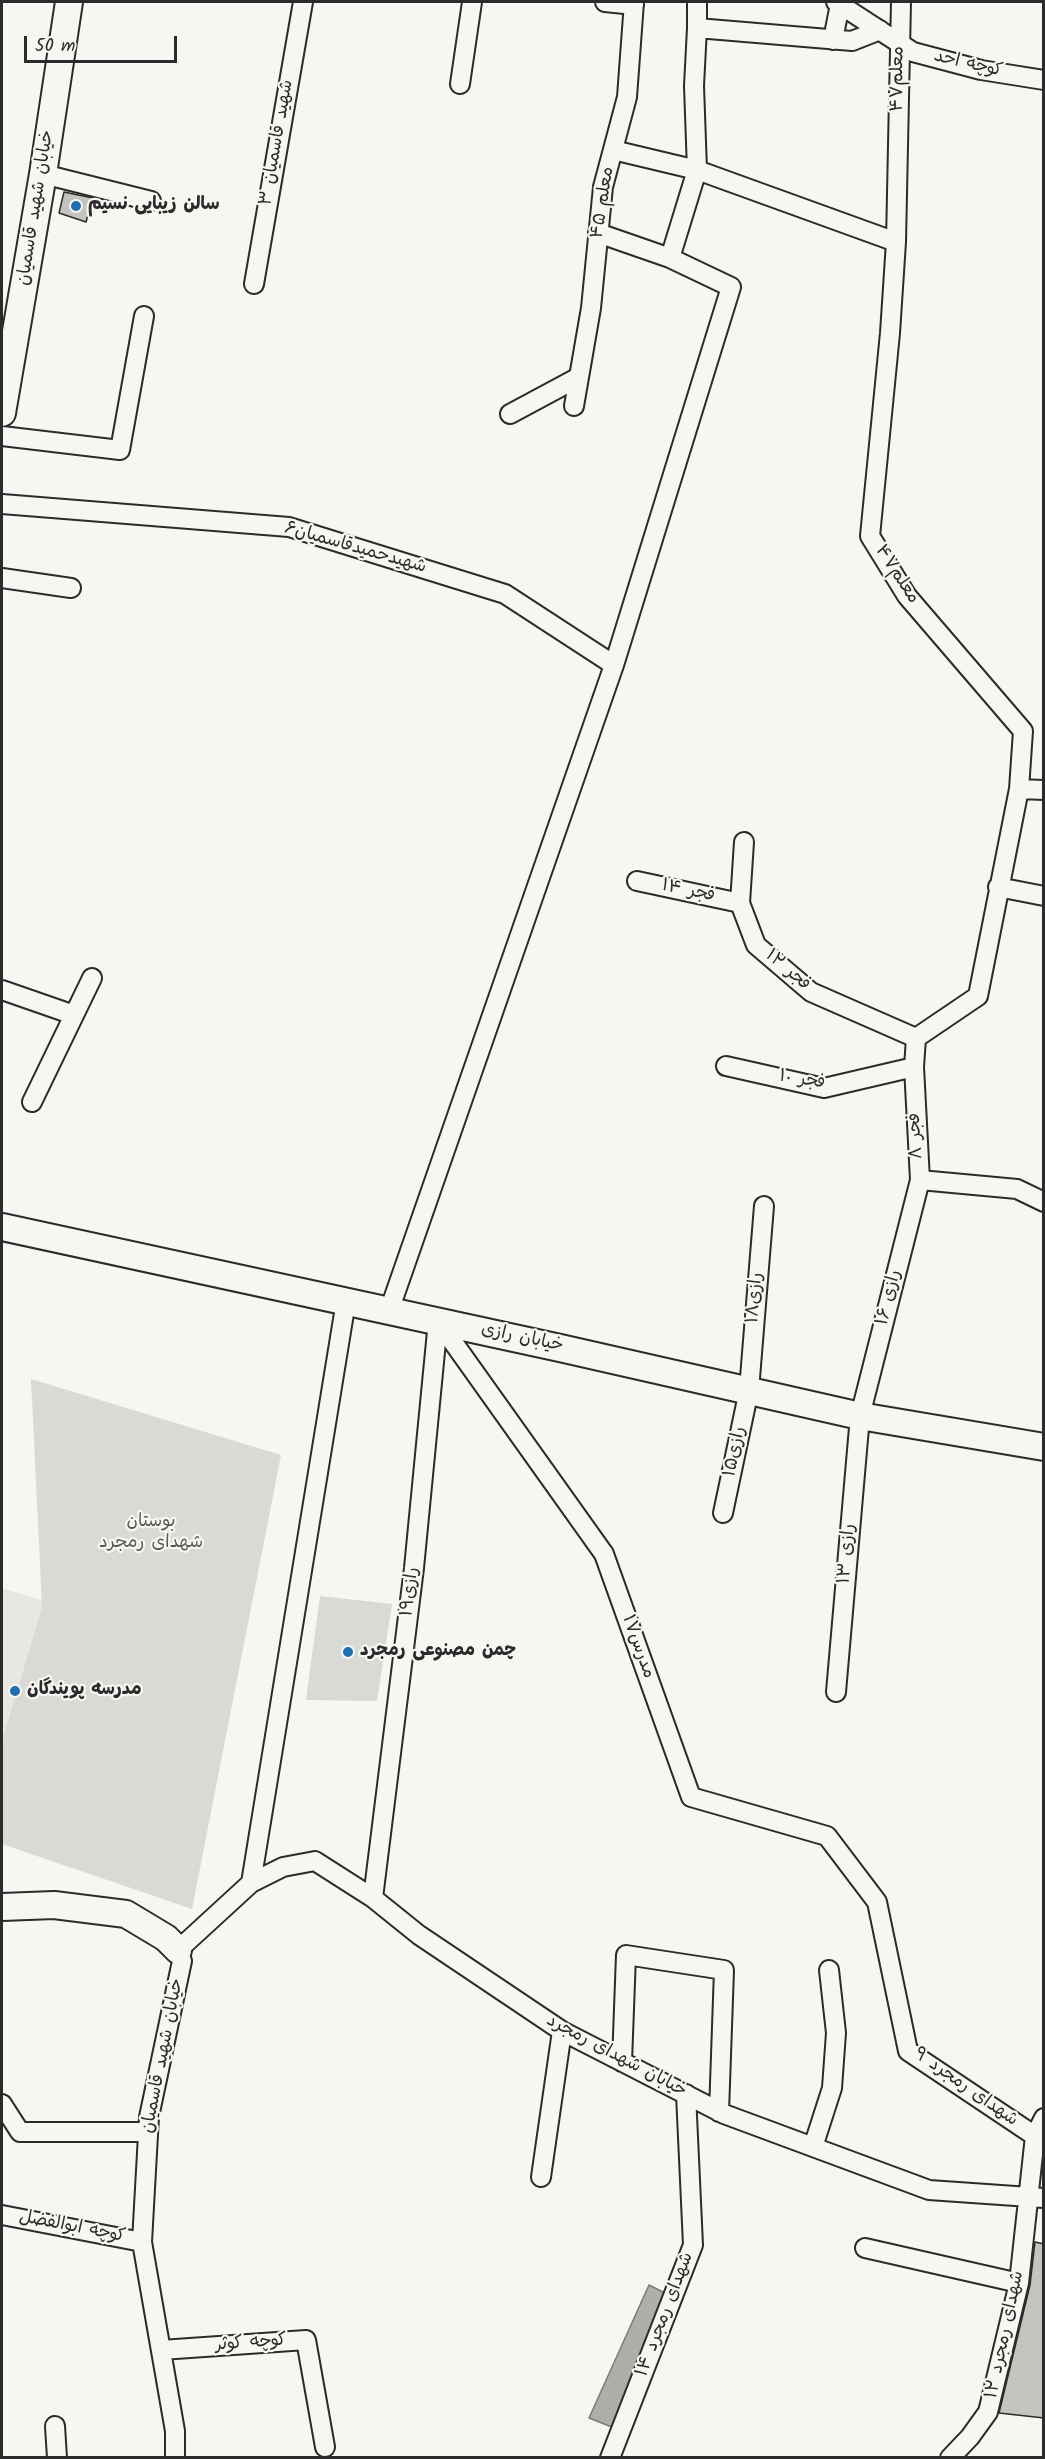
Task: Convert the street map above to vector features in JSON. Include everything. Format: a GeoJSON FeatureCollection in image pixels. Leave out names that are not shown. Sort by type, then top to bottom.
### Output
{"type":"FeatureCollection","features":[{"type":"Feature","properties":{"kind":"street","name":"خیابان شهید قاسمیان"},"geometry":{"type":"LineString","coordinates":[[2,413],[43,174],[69,2]]}},
{"type":"Feature","properties":{"kind":"street","name":"شهید قاسمیان ۳"},"geometry":{"type":"LineString","coordinates":[[254,284],[303,2]]}},
{"type":"Feature","properties":{"kind":"street"},"geometry":{"type":"LineString","coordinates":[[460,84],[472,2]]}},
{"type":"Feature","properties":{"kind":"street"},"geometry":{"type":"LineString","coordinates":[[605,2],[634,3]]}},
{"type":"Feature","properties":{"kind":"street"},"geometry":{"type":"LineString","coordinates":[[670,258],[697,170],[694,86],[697,2]]}},
{"type":"Feature","properties":{"kind":"street","name":"معلم۴۷"},"geometry":{"type":"LineString","coordinates":[[901,2],[896,242],[890,333],[870,536],[907,596],[1023,731],[1019,789],[978,996],[916,1038]]}},
{"type":"Feature","properties":{"kind":"street","name":"معلم ۴۵"},"geometry":{"type":"LineString","coordinates":[[574,406],[591,308],[603,187],[627,97],[634,3]]}},
{"type":"Feature","properties":{"kind":"street"},"geometry":{"type":"LineString","coordinates":[[833,40],[838,3]]}},
{"type":"Feature","properties":{"kind":"street","name":"کوچه احد"},"geometry":{"type":"LineString","coordinates":[[838,3],[913,52],[981,70],[1044,80]]}},
{"type":"Feature","properties":{"kind":"street"},"geometry":{"type":"LineString","coordinates":[[697,28],[852,42],[880,30]]}},
{"type":"Feature","properties":{"kind":"street"},"geometry":{"type":"LineString","coordinates":[[613,150],[697,170],[896,242]]}},
{"type":"Feature","properties":{"kind":"street"},"geometry":{"type":"LineString","coordinates":[[43,174],[151,201]]}},
{"type":"Feature","properties":{"kind":"street"},"geometry":{"type":"LineString","coordinates":[[389,1311],[614,665],[731,287],[670,258],[598,233]]}},
{"type":"Feature","properties":{"kind":"street"},"geometry":{"type":"LineString","coordinates":[[2,436],[120,450],[144,316]]}},
{"type":"Feature","properties":{"kind":"street"},"geometry":{"type":"LineString","coordinates":[[510,414],[579,377]]}},
{"type":"Feature","properties":{"kind":"street","name":"شهیدحمیدقاسمیان۶"},"geometry":{"type":"LineString","coordinates":[[2,504],[289,527],[505,594],[614,665]]}},
{"type":"Feature","properties":{"kind":"street"},"geometry":{"type":"LineString","coordinates":[[2,578],[71,588]]}},
{"type":"Feature","properties":{"kind":"street"},"geometry":{"type":"LineString","coordinates":[[1019,789],[1044,790]]}},
{"type":"Feature","properties":{"kind":"street","name":"فجر ۱۲"},"geometry":{"type":"LineString","coordinates":[[744,842],[740,903],[756,945],[812,992],[916,1038]]}},
{"type":"Feature","properties":{"kind":"street","name":"فجر ۱۴"},"geometry":{"type":"LineString","coordinates":[[637,881],[740,903]]}},
{"type":"Feature","properties":{"kind":"street"},"geometry":{"type":"LineString","coordinates":[[998,887],[1044,896]]}},
{"type":"Feature","properties":{"kind":"street"},"geometry":{"type":"LineString","coordinates":[[32,1102],[92,978]]}},
{"type":"Feature","properties":{"kind":"street"},"geometry":{"type":"LineString","coordinates":[[2,990],[74,1015]]}},
{"type":"Feature","properties":{"kind":"street","name":"فجر ۸"},"geometry":{"type":"LineString","coordinates":[[916,1038],[914,1067],[920,1180],[1017,1189],[1044,1202]]}},
{"type":"Feature","properties":{"kind":"street","name":"فجر ۱۰"},"geometry":{"type":"LineString","coordinates":[[726,1066],[824,1088],[914,1067]]}},
{"type":"Feature","properties":{"kind":"street","name":"رازی ۱۶"},"geometry":{"type":"LineString","coordinates":[[860,1416],[920,1180]]}},
{"type":"Feature","properties":{"kind":"street","name":"رازی۱۸"},"geometry":{"type":"LineString","coordinates":[[748,1390],[764,1206]]}},
{"type":"Feature","properties":{"kind":"street","name":"خیابان رازی"},"geometry":{"type":"LineString","coordinates":[[2,1227],[438,1321],[860,1416],[1044,1447]]}},
{"type":"Feature","properties":{"kind":"street"},"geometry":{"type":"LineString","coordinates":[[251,1883],[346,1302]]}},
{"type":"Feature","properties":{"kind":"street","name":"رازی۱۹"},"geometry":{"type":"LineString","coordinates":[[374,1898],[414,1568],[438,1321]]}},
{"type":"Feature","properties":{"kind":"street","name":"مدرس۱۷"},"geometry":{"type":"LineString","coordinates":[[438,1321],[604,1554],[691,1797],[827,1836],[878,1902]]}},
{"type":"Feature","properties":{"kind":"street","name":"رازی۱۵"},"geometry":{"type":"LineString","coordinates":[[723,1513],[748,1390]]}},
{"type":"Feature","properties":{"kind":"street","name":"رازی ۱۳"},"geometry":{"type":"LineString","coordinates":[[836,1692],[860,1416]]}},
{"type":"Feature","properties":{"kind":"street","name":"خیابان شهدای رمجرد"},"geometry":{"type":"LineString","coordinates":[[178,1950],[251,1883],[283,1867],[315,1861],[374,1898],[419,1935],[562,2031],[719,2112],[929,2190],[1036,2198]]}},
{"type":"Feature","properties":{"kind":"street","name":"شهدای رمجرد ۹"},"geometry":{"type":"LineString","coordinates":[[878,1902],[908,2051],[1035,2136],[1036,2198]]}},
{"type":"Feature","properties":{"kind":"street"},"geometry":{"type":"LineString","coordinates":[[2,1907],[54,1905],[126,1914],[166,1938],[178,1950]]}},
{"type":"Feature","properties":{"kind":"street","name":"خیابان شهید قاسمیان"},"geometry":{"type":"LineString","coordinates":[[176,2457],[175,2431],[142,2242],[149,2117],[182,1961],[178,1950]]}},
{"type":"Feature","properties":{"kind":"street"},"geometry":{"type":"LineString","coordinates":[[622,2062],[626,1955],[724,1970],[719,2112]]}},
{"type":"Feature","properties":{"kind":"street"},"geometry":{"type":"LineString","coordinates":[[813,2147],[832,2088],[836,2033],[829,1970]]}},
{"type":"Feature","properties":{"kind":"street"},"geometry":{"type":"LineString","coordinates":[[542,2176],[562,2031]]}},
{"type":"Feature","properties":{"kind":"street","name":"شهدای رمجرد ۱۴"},"geometry":{"type":"LineString","coordinates":[[610,2457],[693,2245],[686,2094]]}},
{"type":"Feature","properties":{"kind":"street"},"geometry":{"type":"LineString","coordinates":[[2,2104],[20,2132],[148,2132]]}},
{"type":"Feature","properties":{"kind":"street"},"geometry":{"type":"LineString","coordinates":[[1035,2136],[1044,2118]]}},
{"type":"Feature","properties":{"kind":"street","name":"شهدای رمجرد ۱۲"},"geometry":{"type":"LineString","coordinates":[[950,2457],[970,2437],[988,2412],[1019,2283],[1036,2198]]}},
{"type":"Feature","properties":{"kind":"street","name":"کوچه ابوالفضل"},"geometry":{"type":"LineString","coordinates":[[2,2215],[142,2242]]}},
{"type":"Feature","properties":{"kind":"street"},"geometry":{"type":"LineString","coordinates":[[865,2248],[1019,2283]]}},
{"type":"Feature","properties":{"kind":"street","name":"کوچه کوثر"},"geometry":{"type":"LineString","coordinates":[[161,2350],[306,2340],[325,2447]]}},
{"type":"Feature","properties":{"kind":"street"},"geometry":{"type":"LineString","coordinates":[[55,2426],[57,2457]]}},
{"type":"Feature","properties":{"kind":"shaded area","name":"مدرسه پویندگان"},"geometry":{"type":"Polygon","coordinates":[[[2,1588],[55,1604],[2,1777],[2,1588]]]}},
{"type":"Feature","properties":{"kind":"shaded area"},"geometry":{"type":"Polygon","coordinates":[[[649,2285],[673,2297],[627,2433],[589,2418],[649,2285]]]}},
{"type":"Feature","properties":{"kind":"green space","name":"بوستان شهدای رمجرد"},"geometry":{"type":"Polygon","coordinates":[[[31,1379],[281,1455],[192,1909],[2,1844],[2,1742],[42,1607],[31,1379]]]}},
{"type":"Feature","properties":{"kind":"green space","name":"چمن مصنوعی رمجرد"},"geometry":{"type":"Polygon","coordinates":[[[320,1596],[392,1604],[377,1701],[306,1700],[320,1596]]]}},
{"type":"Feature","properties":{"kind":"building","name":"سالن زیبایی نسیم"},"geometry":{"type":"Polygon","coordinates":[[[64,192],[93,198],[86,222],[59,213],[64,192]]]}},
{"type":"Feature","properties":{"kind":"building"},"geometry":{"type":"Polygon","coordinates":[[[1035,2242],[1044,2244],[1044,2418],[999,2413],[1030,2285],[1035,2242]]]}},
{"type":"Feature","properties":{"kind":"place","name":"سالن زیبایی نسیم"},"geometry":{"type":"Point","coordinates":[76,206]}},
{"type":"Feature","properties":{"kind":"place","name":"چمن مصنوعی رمجرد"},"geometry":{"type":"Point","coordinates":[348,1652]}},
{"type":"Feature","properties":{"kind":"place","name":"مدرسه پویندگان"},"geometry":{"type":"Point","coordinates":[15,1691]}}]}
